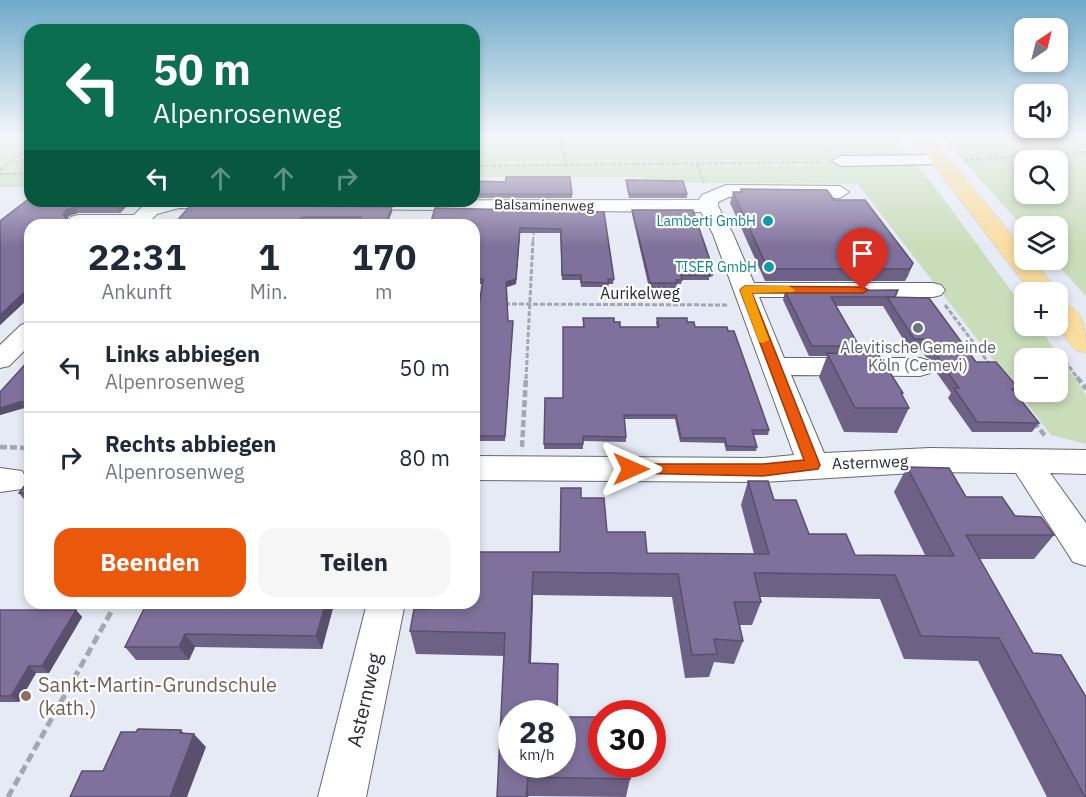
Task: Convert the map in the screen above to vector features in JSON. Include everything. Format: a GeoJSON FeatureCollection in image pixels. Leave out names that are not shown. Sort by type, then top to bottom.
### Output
{"type":"FeatureCollection","features":[{"type":"Feature","properties":{"kind":"main road"},"geometry":{"type":"LineString","coordinates":[[950,172],[1037,282]]}},
{"type":"Feature","properties":{"kind":"main road"},"geometry":{"type":"LineString","coordinates":[[1068,322],[1086,344]]}},
{"type":"Feature","properties":{"kind":"street"},"geometry":{"type":"LineString","coordinates":[[813,465],[723,234],[708,206],[709,199],[726,191],[840,192]]}},
{"type":"Feature","properties":{"kind":"street","name":"Balsaminenweg"},"geometry":{"type":"LineString","coordinates":[[480,205],[708,206]]}},
{"type":"Feature","properties":{"kind":"street","name":"Balsaminenweg"},"geometry":{"type":"LineString","coordinates":[[141,219],[150,210],[160,207]]}},
{"type":"Feature","properties":{"kind":"street"},"geometry":{"type":"LineString","coordinates":[[748,298],[933,290]]}},
{"type":"Feature","properties":{"kind":"street"},"geometry":{"type":"LineString","coordinates":[[773,366],[920,367]]}},
{"type":"Feature","properties":{"kind":"street","name":"Asternweg"},"geometry":{"type":"LineString","coordinates":[[480,468],[763,470],[813,465],[930,460],[1075,461]]}},
{"type":"Feature","properties":{"kind":"street"},"geometry":{"type":"LineString","coordinates":[[1024,460],[1086,550]]}},
{"type":"Feature","properties":{"kind":"street","name":"Asternweg"},"geometry":{"type":"LineString","coordinates":[[342,797],[385,609]]}},
{"type":"Feature","properties":{"kind":"path"},"geometry":{"type":"LineString","coordinates":[[6,172],[24,173]]}},
{"type":"Feature","properties":{"kind":"path"},"geometry":{"type":"LineString","coordinates":[[521,469],[535,205]]}},
{"type":"Feature","properties":{"kind":"path"},"geometry":{"type":"LineString","coordinates":[[933,290],[996,372]]}},
{"type":"Feature","properties":{"kind":"path","name":"Aurikelweg"},"geometry":{"type":"LineString","coordinates":[[496,304],[748,298]]}},
{"type":"Feature","properties":{"kind":"path"},"geometry":{"type":"LineString","coordinates":[[1031,418],[1075,461]]}},
{"type":"Feature","properties":{"kind":"path"},"geometry":{"type":"LineString","coordinates":[[0,447],[24,447]]}},
{"type":"Feature","properties":{"kind":"path"},"geometry":{"type":"LineString","coordinates":[[8,797],[113,609]]}},
{"type":"Feature","properties":{"kind":"green space"},"geometry":{"type":"Polygon","coordinates":[[[0,172],[24,172],[24,187],[0,187],[0,172]]]}},
{"type":"Feature","properties":{"kind":"green space"},"geometry":{"type":"Polygon","coordinates":[[[480,172],[922,172],[1014,294],[1014,336],[1045,336],[1053,348],[1014,348],[1014,387],[858,184],[642,182],[641,177],[480,177],[480,172]]]}},
{"type":"Feature","properties":{"kind":"green space"},"geometry":{"type":"Polygon","coordinates":[[[974,172],[1014,172],[1014,204],[1068,204],[1068,172],[1086,172],[1086,296],[1062,270],[1068,270],[1068,216],[1014,217],[974,172]]]}},
{"type":"Feature","properties":{"kind":"green space"},"geometry":{"type":"Polygon","coordinates":[[[1068,369],[1086,396],[1086,444],[1051,435],[1026,402],[1068,402],[1068,369]]]}},
{"type":"Feature","properties":{"kind":"building"},"geometry":{"type":"Polygon","coordinates":[[[506,177],[570,177],[572,194],[480,194],[480,181],[506,182],[506,177]]]}},
{"type":"Feature","properties":{"kind":"building"},"geometry":{"type":"Polygon","coordinates":[[[626,180],[683,181],[687,194],[629,194],[626,180]]]}},
{"type":"Feature","properties":{"kind":"building"},"geometry":{"type":"Polygon","coordinates":[[[741,189],[827,190],[834,200],[865,200],[913,263],[910,269],[768,269],[733,192],[742,192],[741,189]]]}},
{"type":"Feature","properties":{"kind":"building"},"geometry":{"type":"Polygon","coordinates":[[[24,203],[24,207],[75,207],[66,210],[63,215],[66,219],[24,219],[24,293],[0,315],[0,221],[24,203]]]}},
{"type":"Feature","properties":{"kind":"building"},"geometry":{"type":"Polygon","coordinates":[[[189,207],[392,207],[387,219],[302,217],[301,219],[178,219],[189,207]]]}},
{"type":"Feature","properties":{"kind":"building"},"geometry":{"type":"Polygon","coordinates":[[[435,208],[604,212],[614,279],[608,279],[609,283],[581,282],[581,275],[562,275],[561,229],[520,228],[516,279],[506,282],[508,321],[513,321],[505,436],[480,436],[480,299],[483,279],[480,279],[480,219],[432,219],[435,208]]]}},
{"type":"Feature","properties":{"kind":"building"},"geometry":{"type":"Polygon","coordinates":[[[632,210],[693,210],[714,272],[708,272],[710,276],[681,275],[682,280],[676,280],[677,283],[650,283],[632,210]]]}},
{"type":"Feature","properties":{"kind":"building"},"geometry":{"type":"Polygon","coordinates":[[[898,290],[895,297],[831,297],[859,346],[812,346],[785,291],[898,290]]]}},
{"type":"Feature","properties":{"kind":"building"},"geometry":{"type":"Polygon","coordinates":[[[887,297],[929,298],[976,362],[996,362],[1014,383],[1012,389],[1014,402],[1022,402],[1039,423],[977,422],[954,388],[959,388],[939,360],[937,351],[931,348],[924,339],[914,339],[887,297]]]}},
{"type":"Feature","properties":{"kind":"building"},"geometry":{"type":"Polygon","coordinates":[[[583,318],[614,318],[614,322],[620,322],[620,327],[659,327],[657,318],[687,318],[687,322],[694,322],[695,327],[727,327],[728,331],[734,331],[769,430],[752,430],[757,447],[727,446],[725,438],[681,438],[676,415],[624,415],[626,437],[583,436],[583,444],[544,444],[545,398],[563,398],[563,327],[584,327],[583,318]]]}},
{"type":"Feature","properties":{"kind":"building"},"geometry":{"type":"Polygon","coordinates":[[[827,353],[878,354],[903,393],[901,393],[909,408],[855,408],[827,353]]]}},
{"type":"Feature","properties":{"kind":"building"},"geometry":{"type":"Polygon","coordinates":[[[24,366],[24,402],[0,408],[0,392],[24,366]]]}},
{"type":"Feature","properties":{"kind":"building"},"geometry":{"type":"Polygon","coordinates":[[[907,467],[949,468],[966,497],[1002,497],[1015,516],[1041,517],[1054,535],[966,535],[1033,653],[1061,655],[1086,697],[1086,797],[999,638],[921,636],[895,575],[754,573],[761,602],[734,602],[743,641],[714,639],[717,654],[692,655],[678,574],[533,572],[529,663],[558,664],[557,700],[502,700],[505,633],[410,631],[414,609],[480,609],[480,552],[560,552],[561,488],[581,488],[581,498],[604,498],[607,532],[645,532],[647,553],[769,554],[748,481],[768,481],[774,500],[796,500],[809,534],[846,534],[855,555],[954,556],[907,467]]]}},
{"type":"Feature","properties":{"kind":"building"},"geometry":{"type":"Polygon","coordinates":[[[144,609],[324,609],[316,636],[185,634],[179,647],[125,647],[144,609]]]}},
{"type":"Feature","properties":{"kind":"building"},"geometry":{"type":"Polygon","coordinates":[[[0,610],[76,610],[42,666],[29,666],[11,696],[0,696],[0,610]]]}},
{"type":"Feature","properties":{"kind":"building"},"geometry":{"type":"Polygon","coordinates":[[[576,717],[588,717],[588,778],[630,779],[576,778],[576,717]]]}},
{"type":"Feature","properties":{"kind":"building"},"geometry":{"type":"Polygon","coordinates":[[[138,729],[181,730],[180,733],[194,734],[170,797],[70,797],[82,771],[103,771],[121,732],[136,732],[138,729]]]}},
{"type":"Feature","properties":{"kind":"building"},"geometry":{"type":"Polygon","coordinates":[[[498,776],[528,778],[526,797],[497,797],[498,776]]]}},
{"type":"Feature","properties":{"kind":"slow traffic"},"geometry":{"type":"LineString","coordinates":[[763,340],[745,290],[789,290]]}},
{"type":"Feature","properties":{"kind":"place","name":"Lamberti GmbH"},"geometry":{"type":"Point","coordinates":[768,221]}},
{"type":"Feature","properties":{"kind":"place","name":"TISER GmbH"},"geometry":{"type":"Point","coordinates":[769,267]}},
{"type":"Feature","properties":{"kind":"place","name":"Alevitische Gemeinde Köln (Cemevi)"},"geometry":{"type":"Point","coordinates":[918,328]}},
{"type":"Feature","properties":{"kind":"place","name":"Sankt-Martin-Grundschule (kath.)"},"geometry":{"type":"Point","coordinates":[26,696]}},
{"type":"Feature","properties":{"kind":"route"},"geometry":{"type":"LineString","coordinates":[[631,469],[763,470],[813,465],[745,290],[863,290]]}}]}
